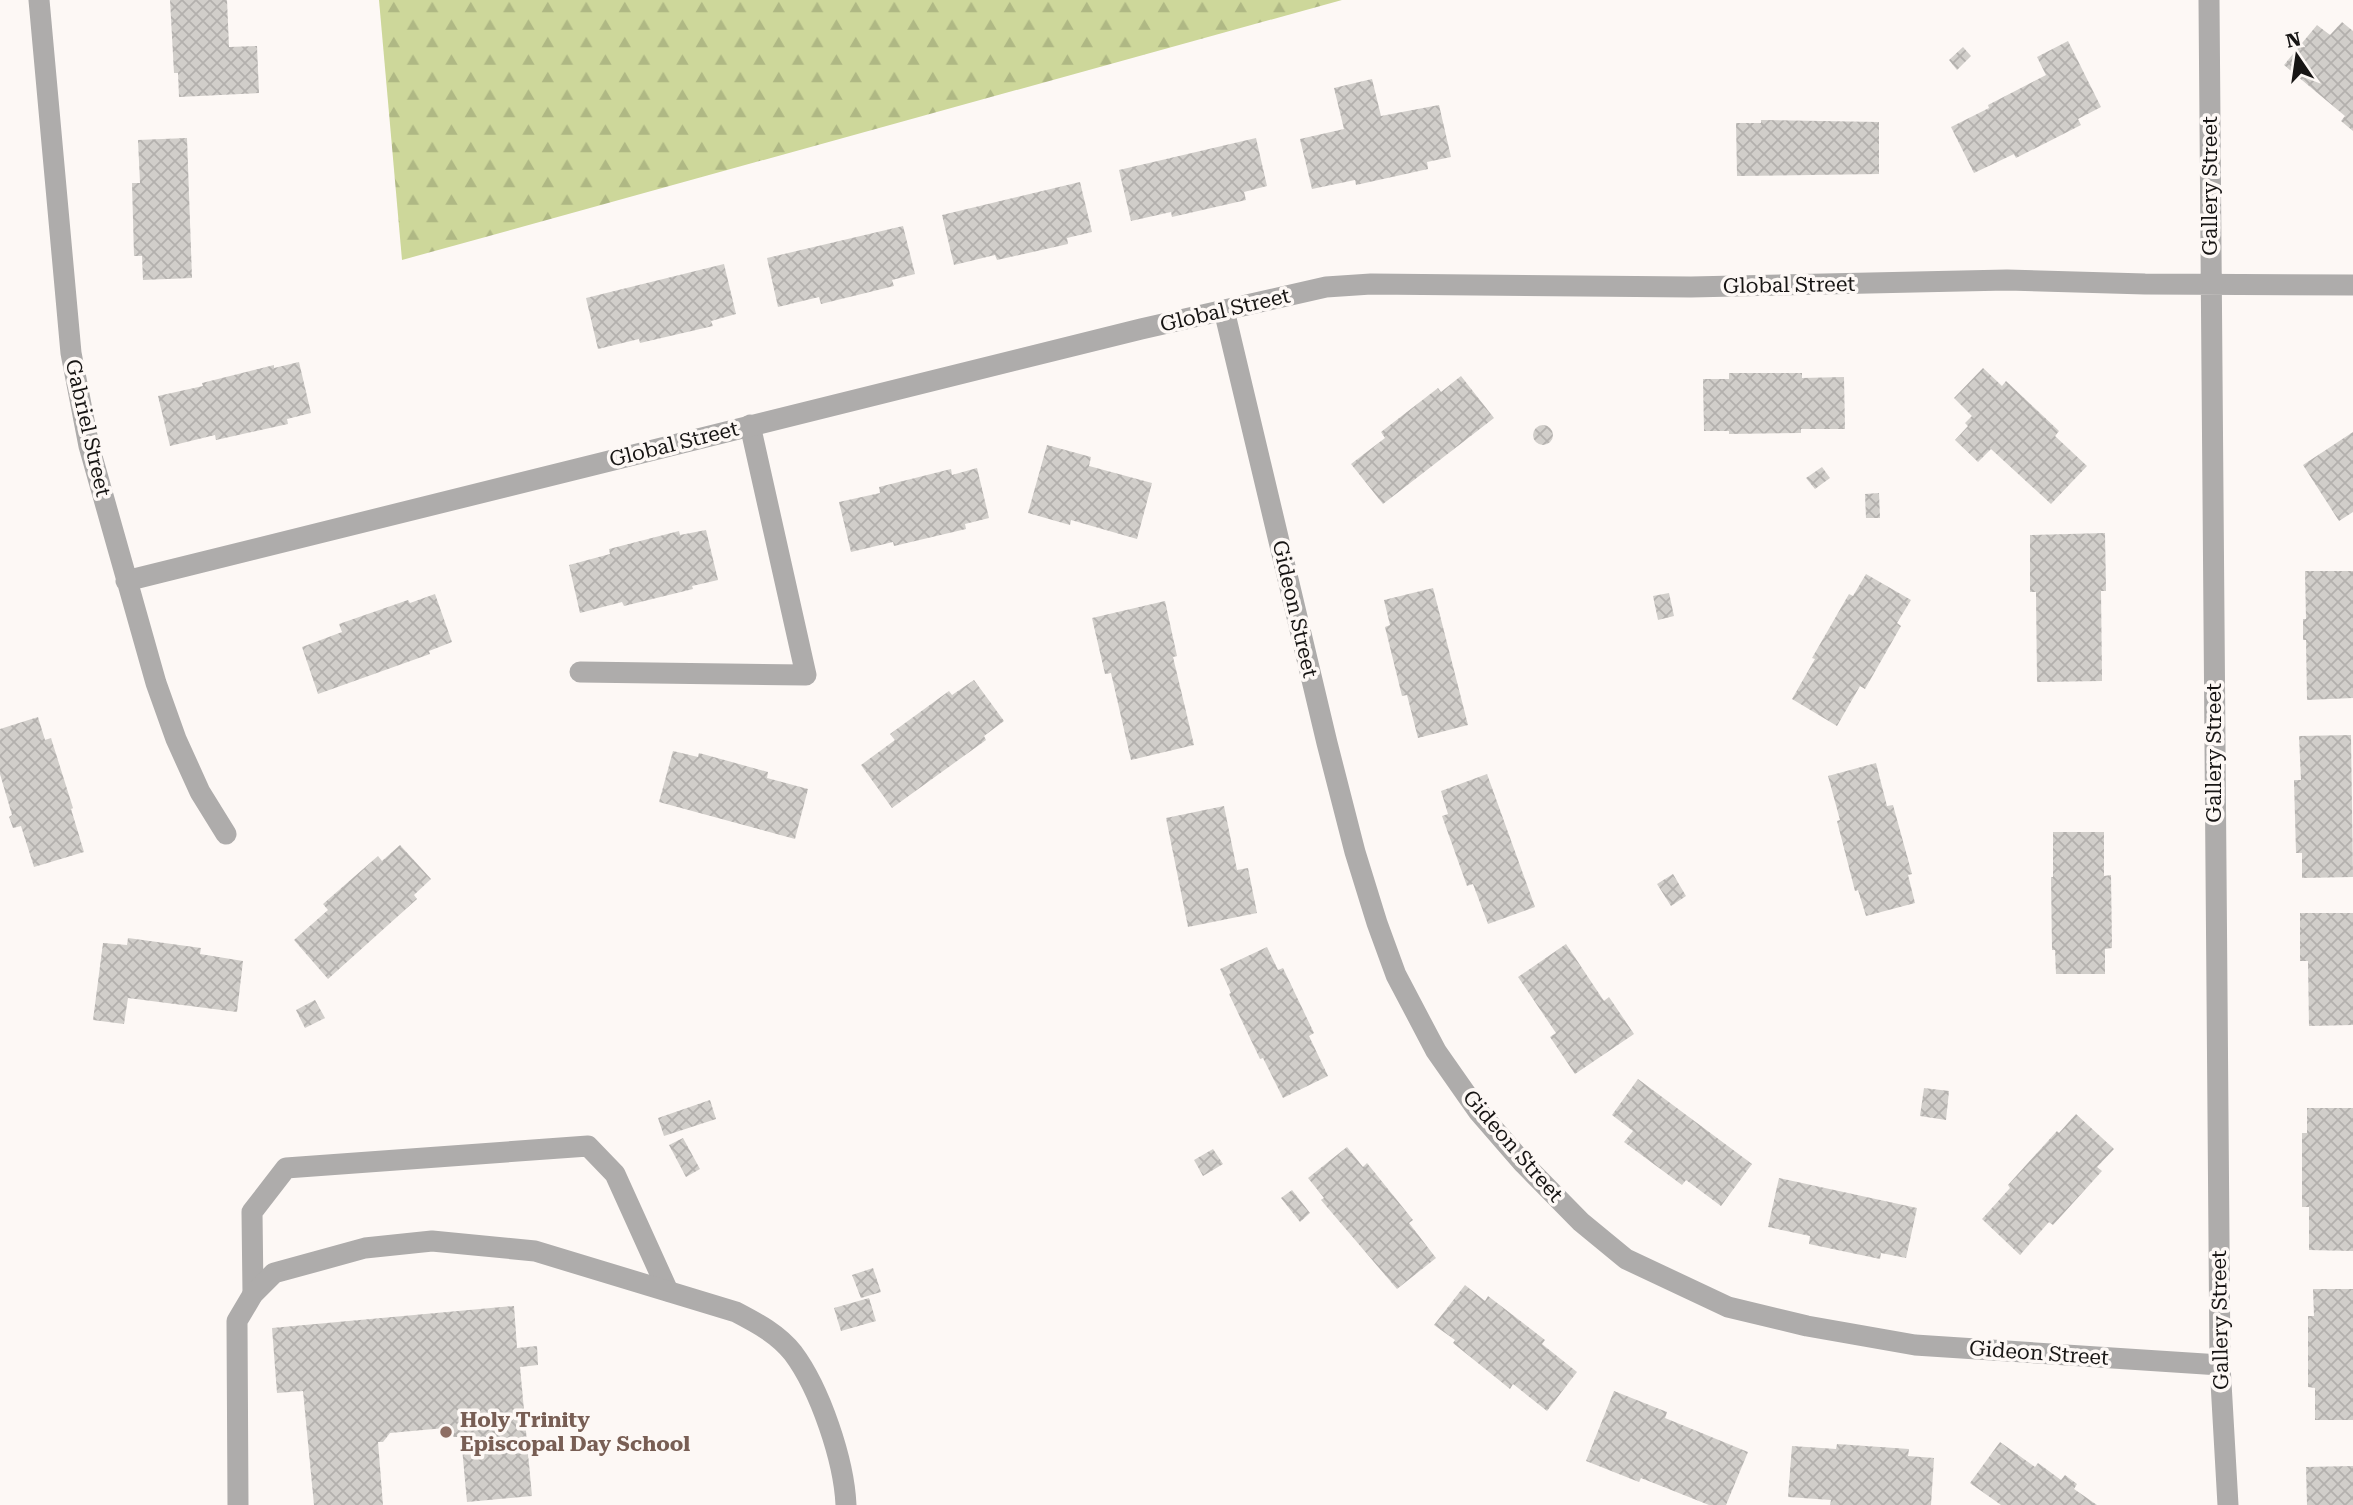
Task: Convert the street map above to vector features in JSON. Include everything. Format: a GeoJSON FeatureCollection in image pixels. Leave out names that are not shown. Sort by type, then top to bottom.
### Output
{"type":"FeatureCollection","features":[{"type":"Feature","properties":{"kind":"street","name":"Gabriel Street"},"geometry":{"type":"LineString","coordinates":[[39,0],[71,353],[89,446],[156,683],[176,739],[200,792],[226,834]]}},
{"type":"Feature","properties":{"kind":"street","name":"Gallery Street"},"geometry":{"type":"LineString","coordinates":[[2209,0],[2220,1365],[2228,1505]]}},
{"type":"Feature","properties":{"kind":"street","name":"Global Street"},"geometry":{"type":"LineString","coordinates":[[126,580],[750,425],[1326,287],[1371,284],[1691,287],[2007,280],[2353,285]]}},
{"type":"Feature","properties":{"kind":"street","name":"Gideon Street"},"geometry":{"type":"LineString","coordinates":[[1224,310],[1327,743],[1355,852],[1377,923],[1396,975],[1436,1051],[1478,1111],[1524,1164],[1581,1222],[1626,1259],[1728,1307],[1807,1326],[1915,1345],[2220,1365]]}},
{"type":"Feature","properties":{"kind":"street"},"geometry":{"type":"LineString","coordinates":[[580,672],[806,675],[750,425]]}},
{"type":"Feature","properties":{"kind":"street"},"geometry":{"type":"LineString","coordinates":[[253,1294],[252,1212],[286,1168],[588,1146],[615,1174],[667,1291]]}},
{"type":"Feature","properties":{"kind":"street"},"geometry":{"type":"LineString","coordinates":[[238,1505],[237,1321],[253,1294],[274,1273],[365,1248],[432,1241],[536,1251],[736,1312],[766,1328],[792,1352],[811,1382],[826,1419],[845,1484],[846,1505]]}},
{"type":"Feature","properties":{"kind":"green space"},"geometry":{"type":"Polygon","coordinates":[[[379,0],[1342,0],[402,260],[379,0]]]}},
{"type":"Feature","properties":{"kind":"building"},"geometry":{"type":"Polygon","coordinates":[[[170,0],[227,0],[229,47],[257,46],[259,93],[179,97],[178,73],[174,73],[170,0]]]}},
{"type":"Feature","properties":{"kind":"building"},"geometry":{"type":"Polygon","coordinates":[[[2342,22],[2353,31],[2353,131],[2341,121],[2345,116],[2284,65],[2317,25],[2330,35],[2342,22]]]}},
{"type":"Feature","properties":{"kind":"building"},"geometry":{"type":"Polygon","coordinates":[[[2068,41],[2101,107],[2078,119],[2081,125],[2016,158],[2014,154],[1974,173],[1951,127],[2046,75],[2037,57],[2068,41]]]}},
{"type":"Feature","properties":{"kind":"building"},"geometry":{"type":"Polygon","coordinates":[[[1963,47],[1971,56],[1957,70],[1949,60],[1963,47]]]}},
{"type":"Feature","properties":{"kind":"building"},"geometry":{"type":"Polygon","coordinates":[[[1372,79],[1381,116],[1439,105],[1451,157],[1427,162],[1428,169],[1356,185],[1355,180],[1312,189],[1300,139],[1344,129],[1334,88],[1372,79]]]}},
{"type":"Feature","properties":{"kind":"building"},"geometry":{"type":"Polygon","coordinates":[[[1761,120],[1879,122],[1879,174],[1737,176],[1736,123],[1761,123],[1761,120]]]}},
{"type":"Feature","properties":{"kind":"building"},"geometry":{"type":"Polygon","coordinates":[[[187,138],[192,278],[143,280],[142,256],[134,256],[132,183],[140,183],[138,140],[187,138]]]}},
{"type":"Feature","properties":{"kind":"building"},"geometry":{"type":"Polygon","coordinates":[[[1256,138],[1267,186],[1244,192],[1246,200],[1172,217],[1171,212],[1131,221],[1119,170],[1256,138]]]}},
{"type":"Feature","properties":{"kind":"building"},"geometry":{"type":"Polygon","coordinates":[[[1080,182],[1092,232],[1067,238],[1068,244],[997,260],[995,255],[954,265],[942,215],[1080,182]]]}},
{"type":"Feature","properties":{"kind":"building"},"geometry":{"type":"Polygon","coordinates":[[[903,226],[915,274],[892,280],[894,286],[821,304],[819,297],[778,307],[767,258],[903,226]]]}},
{"type":"Feature","properties":{"kind":"building"},"geometry":{"type":"Polygon","coordinates":[[[724,264],[736,314],[711,321],[713,326],[640,343],[639,339],[598,349],[586,298],[724,264]]]}},
{"type":"Feature","properties":{"kind":"building"},"geometry":{"type":"Polygon","coordinates":[[[299,362],[311,413],[287,419],[288,424],[216,440],[215,435],[170,446],[158,396],[274,365],[274,368],[299,362]]]}},
{"type":"Feature","properties":{"kind":"building"},"geometry":{"type":"Polygon","coordinates":[[[1983,368],[2002,386],[2006,381],[2059,431],[2055,436],[2087,466],[2051,504],[1991,449],[1978,462],[1955,440],[1968,426],[1965,423],[1972,416],[1954,398],[1983,368]]]}},
{"type":"Feature","properties":{"kind":"building"},"geometry":{"type":"Polygon","coordinates":[[[1729,373],[1802,373],[1802,378],[1844,377],[1845,429],[1801,429],[1801,433],[1729,434],[1729,431],[1704,431],[1703,379],[1729,379],[1729,373]]]}},
{"type":"Feature","properties":{"kind":"building"},"geometry":{"type":"Polygon","coordinates":[[[1461,376],[1494,418],[1383,504],[1351,464],[1385,438],[1381,432],[1438,388],[1441,392],[1461,376]]]}},
{"type":"Feature","properties":{"kind":"building"},"geometry":{"type":"Polygon","coordinates":[[[1543,425],[1550,428],[1553,435],[1550,442],[1543,445],[1536,442],[1533,435],[1536,428],[1543,425]]]}},
{"type":"Feature","properties":{"kind":"building"},"geometry":{"type":"Polygon","coordinates":[[[2353,432],[2353,512],[2339,521],[2303,465],[2353,432]]]}},
{"type":"Feature","properties":{"kind":"building"},"geometry":{"type":"Polygon","coordinates":[[[1047,445],[1091,457],[1089,466],[1152,483],[1137,539],[1071,520],[1070,525],[1028,513],[1047,445]]]}},
{"type":"Feature","properties":{"kind":"building"},"geometry":{"type":"Polygon","coordinates":[[[1822,467],[1830,478],[1815,489],[1806,478],[1822,467]]]}},
{"type":"Feature","properties":{"kind":"building"},"geometry":{"type":"Polygon","coordinates":[[[977,468],[989,518],[965,524],[966,529],[894,546],[893,542],[851,552],[839,502],[880,493],[879,487],[951,469],[952,475],[977,468]]]}},
{"type":"Feature","properties":{"kind":"building"},"geometry":{"type":"Polygon","coordinates":[[[1879,493],[1880,518],[1866,518],[1865,494],[1879,493]]]}},
{"type":"Feature","properties":{"kind":"building"},"geometry":{"type":"Polygon","coordinates":[[[706,530],[718,580],[624,606],[622,602],[580,613],[569,565],[610,554],[609,549],[679,531],[680,535],[706,530]]]}},
{"type":"Feature","properties":{"kind":"building"},"geometry":{"type":"Polygon","coordinates":[[[2105,533],[2106,591],[2101,591],[2102,681],[2037,682],[2036,592],[2030,592],[2030,535],[2105,533]]]}},
{"type":"Feature","properties":{"kind":"building"},"geometry":{"type":"Polygon","coordinates":[[[2305,571],[2353,571],[2353,698],[2307,700],[2306,640],[2303,640],[2303,619],[2306,619],[2305,571]]]}},
{"type":"Feature","properties":{"kind":"building"},"geometry":{"type":"Polygon","coordinates":[[[1866,574],[1911,600],[1897,623],[1901,626],[1865,689],[1860,686],[1837,726],[1792,699],[1849,594],[1853,596],[1866,574]]]}},
{"type":"Feature","properties":{"kind":"building"},"geometry":{"type":"Polygon","coordinates":[[[1433,588],[1468,725],[1418,738],[1407,695],[1402,696],[1385,627],[1390,625],[1384,600],[1433,588]]]}},
{"type":"Feature","properties":{"kind":"building"},"geometry":{"type":"Polygon","coordinates":[[[1669,593],[1674,616],[1658,620],[1653,596],[1669,593]]]}},
{"type":"Feature","properties":{"kind":"building"},"geometry":{"type":"Polygon","coordinates":[[[435,594],[452,642],[429,651],[430,654],[318,694],[302,647],[342,632],[339,624],[408,600],[410,603],[435,594]]]}},
{"type":"Feature","properties":{"kind":"building"},"geometry":{"type":"Polygon","coordinates":[[[1165,601],[1177,656],[1173,657],[1194,745],[1131,760],[1111,673],[1105,674],[1092,618],[1165,601]]]}},
{"type":"Feature","properties":{"kind":"building"},"geometry":{"type":"Polygon","coordinates":[[[974,680],[1004,721],[984,736],[986,740],[892,808],[861,765],[895,740],[890,734],[949,691],[952,695],[974,680]]]}},
{"type":"Feature","properties":{"kind":"building"},"geometry":{"type":"Polygon","coordinates":[[[38,717],[45,740],[51,738],[84,852],[34,867],[21,826],[13,828],[9,817],[12,815],[0,774],[0,729],[38,717]]]}},
{"type":"Feature","properties":{"kind":"building"},"geometry":{"type":"Polygon","coordinates":[[[2351,735],[2353,877],[2302,878],[2302,853],[2296,853],[2294,780],[2301,780],[2299,736],[2351,735]]]}},
{"type":"Feature","properties":{"kind":"building"},"geometry":{"type":"Polygon","coordinates":[[[673,751],[698,757],[699,753],[768,772],[767,778],[808,789],[795,839],[659,802],[673,751]]]}},
{"type":"Feature","properties":{"kind":"building"},"geometry":{"type":"Polygon","coordinates":[[[1876,763],[1887,806],[1893,805],[1912,874],[1908,875],[1915,903],[1866,916],[1858,890],[1855,891],[1828,776],[1876,763]]]}},
{"type":"Feature","properties":{"kind":"building"},"geometry":{"type":"Polygon","coordinates":[[[1487,774],[1535,907],[1488,924],[1473,884],[1467,886],[1442,816],[1448,814],[1441,791],[1487,774]]]}},
{"type":"Feature","properties":{"kind":"building"},"geometry":{"type":"Polygon","coordinates":[[[1224,806],[1237,870],[1248,868],[1257,913],[1188,927],[1166,818],[1224,806]]]}},
{"type":"Feature","properties":{"kind":"building"},"geometry":{"type":"Polygon","coordinates":[[[2053,832],[2104,832],[2104,876],[2111,875],[2112,948],[2105,949],[2105,974],[2056,974],[2055,950],[2052,950],[2053,832]]]}},
{"type":"Feature","properties":{"kind":"building"},"geometry":{"type":"Polygon","coordinates":[[[400,845],[431,879],[414,895],[417,899],[328,979],[294,940],[328,910],[323,904],[378,856],[382,861],[400,845]]]}},
{"type":"Feature","properties":{"kind":"building"},"geometry":{"type":"Polygon","coordinates":[[[1673,874],[1686,896],[1671,906],[1657,884],[1673,874]]]}},
{"type":"Feature","properties":{"kind":"building"},"geometry":{"type":"Polygon","coordinates":[[[2300,913],[2353,913],[2353,1025],[2309,1026],[2308,961],[2300,961],[2300,913]]]}},
{"type":"Feature","properties":{"kind":"building"},"geometry":{"type":"Polygon","coordinates":[[[128,938],[201,948],[200,954],[243,961],[237,1012],[128,998],[124,1024],[93,1020],[103,943],[127,945],[128,938]]]}},
{"type":"Feature","properties":{"kind":"building"},"geometry":{"type":"Polygon","coordinates":[[[1566,944],[1604,1001],[1609,997],[1634,1034],[1575,1074],[1550,1037],[1556,1033],[1518,977],[1566,944]]]}},
{"type":"Feature","properties":{"kind":"building"},"geometry":{"type":"Polygon","coordinates":[[[1267,947],[1278,970],[1283,968],[1314,1033],[1309,1036],[1328,1076],[1283,1098],[1263,1058],[1260,1059],[1220,969],[1267,947]]]}},
{"type":"Feature","properties":{"kind":"building"},"geometry":{"type":"Polygon","coordinates":[[[315,1000],[325,1018],[305,1028],[296,1010],[315,1000]]]}},
{"type":"Feature","properties":{"kind":"building"},"geometry":{"type":"Polygon","coordinates":[[[1638,1079],[1752,1164],[1721,1206],[1686,1180],[1682,1185],[1624,1142],[1633,1131],[1612,1115],[1638,1079]]]}},
{"type":"Feature","properties":{"kind":"building"},"geometry":{"type":"Polygon","coordinates":[[[1924,1088],[1949,1091],[1946,1120],[1920,1116],[1924,1088]]]}},
{"type":"Feature","properties":{"kind":"building"},"geometry":{"type":"Polygon","coordinates":[[[710,1100],[716,1119],[664,1136],[658,1118],[710,1100]]]}},
{"type":"Feature","properties":{"kind":"building"},"geometry":{"type":"Polygon","coordinates":[[[2307,1108],[2353,1108],[2353,1251],[2309,1250],[2309,1207],[2302,1207],[2302,1133],[2307,1133],[2307,1108]]]}},
{"type":"Feature","properties":{"kind":"building"},"geometry":{"type":"Polygon","coordinates":[[[2076,1114],[2114,1149],[2097,1167],[2102,1171],[2053,1225],[2049,1222],[2020,1255],[1982,1219],[2010,1188],[2008,1185],[2076,1114]]]}},
{"type":"Feature","properties":{"kind":"building"},"geometry":{"type":"Polygon","coordinates":[[[683,1138],[700,1169],[686,1177],[669,1145],[683,1138]]]}},
{"type":"Feature","properties":{"kind":"building"},"geometry":{"type":"Polygon","coordinates":[[[1347,1147],[1363,1167],[1367,1163],[1413,1220],[1409,1223],[1436,1258],[1397,1289],[1321,1200],[1324,1198],[1308,1178],[1347,1147]]]}},
{"type":"Feature","properties":{"kind":"building"},"geometry":{"type":"Polygon","coordinates":[[[1213,1149],[1223,1164],[1203,1176],[1194,1160],[1213,1149]]]}},
{"type":"Feature","properties":{"kind":"building"},"geometry":{"type":"Polygon","coordinates":[[[1779,1178],[1917,1208],[1906,1258],[1881,1253],[1880,1259],[1809,1244],[1810,1236],[1768,1227],[1779,1178]]]}},
{"type":"Feature","properties":{"kind":"building"},"geometry":{"type":"Polygon","coordinates":[[[1292,1190],[1310,1213],[1300,1222],[1281,1198],[1292,1190]]]}},
{"type":"Feature","properties":{"kind":"building"},"geometry":{"type":"Polygon","coordinates":[[[873,1268],[881,1292],[861,1298],[852,1275],[873,1268]]]}},
{"type":"Feature","properties":{"kind":"building"},"geometry":{"type":"Polygon","coordinates":[[[1465,1285],[1485,1301],[1488,1296],[1545,1340],[1542,1344],[1577,1372],[1547,1411],[1513,1384],[1510,1389],[1434,1325],[1465,1285]]]}},
{"type":"Feature","properties":{"kind":"building"},"geometry":{"type":"Polygon","coordinates":[[[2313,1289],[2353,1289],[2353,1420],[2315,1420],[2315,1388],[2308,1387],[2308,1316],[2314,1316],[2313,1289]]]}},
{"type":"Feature","properties":{"kind":"building"},"geometry":{"type":"Polygon","coordinates":[[[869,1298],[876,1321],[841,1331],[834,1308],[869,1298]]]}},
{"type":"Feature","properties":{"kind":"building"},"geometry":{"type":"Polygon","coordinates":[[[514,1306],[517,1348],[537,1346],[538,1365],[520,1367],[532,1496],[467,1502],[461,1437],[454,1437],[445,1428],[390,1433],[383,1442],[378,1442],[383,1505],[314,1505],[303,1391],[277,1393],[272,1328],[514,1306]]]}},
{"type":"Feature","properties":{"kind":"building"},"geometry":{"type":"Polygon","coordinates":[[[1614,1391],[1667,1412],[1665,1418],[1748,1452],[1726,1505],[1709,1505],[1641,1478],[1639,1482],[1586,1461],[1614,1391]]]}},
{"type":"Feature","properties":{"kind":"building"},"geometry":{"type":"Polygon","coordinates":[[[2000,1442],[2035,1467],[2038,1463],[2061,1480],[2065,1475],[2077,1484],[2074,1489],[2097,1505],[2001,1505],[1970,1483],[2000,1442]]]}},
{"type":"Feature","properties":{"kind":"building"},"geometry":{"type":"Polygon","coordinates":[[[1837,1444],[1909,1449],[1908,1456],[1934,1458],[1931,1505],[1830,1505],[1831,1500],[1788,1497],[1792,1446],[1836,1449],[1837,1444]]]}},
{"type":"Feature","properties":{"kind":"building"},"geometry":{"type":"Polygon","coordinates":[[[2353,1466],[2353,1505],[2307,1505],[2306,1467],[2353,1466]]]}},
{"type":"Feature","properties":{"kind":"place","name":"Holy Trinity Episcopal Day School"},"geometry":{"type":"Point","coordinates":[446,1432]}}]}
